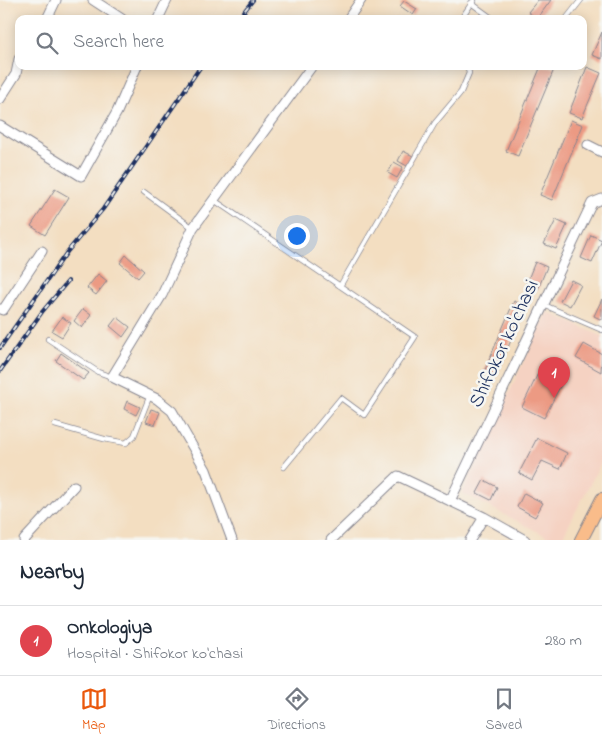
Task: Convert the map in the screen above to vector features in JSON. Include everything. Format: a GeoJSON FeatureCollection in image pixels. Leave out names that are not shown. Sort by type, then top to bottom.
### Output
{"type":"FeatureCollection","features":[{"type":"Feature","properties":{"kind":"main road"},"geometry":{"type":"LineString","coordinates":[[581,540],[602,499]]}},
{"type":"Feature","properties":{"kind":"street"},"geometry":{"type":"LineString","coordinates":[[49,15],[56,0]]}},
{"type":"Feature","properties":{"kind":"street"},"geometry":{"type":"LineString","coordinates":[[93,0],[116,15]]}},
{"type":"Feature","properties":{"kind":"street"},"geometry":{"type":"LineString","coordinates":[[160,15],[167,0]]}},
{"type":"Feature","properties":{"kind":"street"},"geometry":{"type":"LineString","coordinates":[[351,15],[361,0]]}},
{"type":"Feature","properties":{"kind":"street"},"geometry":{"type":"LineString","coordinates":[[0,99],[17,70]]}},
{"type":"Feature","properties":{"kind":"street"},"geometry":{"type":"LineString","coordinates":[[0,126],[81,176],[117,112],[135,70]]}},
{"type":"Feature","properties":{"kind":"street"},"geometry":{"type":"LineString","coordinates":[[232,540],[201,462],[172,411],[150,395],[112,377],[162,295],[193,228],[309,70]]}},
{"type":"Feature","properties":{"kind":"street"},"geometry":{"type":"LineString","coordinates":[[588,145],[602,152]]}},
{"type":"Feature","properties":{"kind":"street","name":"Shifokor ko'chasi"},"geometry":{"type":"LineString","coordinates":[[450,501],[592,203],[602,199]]}},
{"type":"Feature","properties":{"kind":"street"},"geometry":{"type":"LineString","coordinates":[[0,309],[3,310],[42,251]]}},
{"type":"Feature","properties":{"kind":"street"},"geometry":{"type":"LineString","coordinates":[[331,540],[398,476],[484,517],[520,539]]}},
{"type":"Feature","properties":{"kind":"street"},"geometry":{"type":"LineString","coordinates":[[24,540],[74,486]]}},
{"type":"Feature","properties":{"kind":"street"},"geometry":{"type":"LineString","coordinates":[[470,540],[484,517]]}},
{"type":"Feature","properties":{"kind":"lane"},"geometry":{"type":"LineString","coordinates":[[569,15],[581,0]]}},
{"type":"Feature","properties":{"kind":"lane"},"geometry":{"type":"LineString","coordinates":[[464,15],[472,2],[488,15]]}},
{"type":"Feature","properties":{"kind":"lane"},"geometry":{"type":"LineString","coordinates":[[340,286],[435,123],[461,92],[468,70]]}},
{"type":"Feature","properties":{"kind":"lane"},"geometry":{"type":"LineString","coordinates":[[144,192],[193,228]]}},
{"type":"Feature","properties":{"kind":"lane"},"geometry":{"type":"LineString","coordinates":[[214,200],[415,337],[364,415],[340,398],[284,467]]}},
{"type":"Feature","properties":{"kind":"lane"},"geometry":{"type":"LineString","coordinates":[[542,305],[602,330]]}},
{"type":"Feature","properties":{"kind":"lane"},"geometry":{"type":"LineString","coordinates":[[48,339],[98,372],[112,377]]}},
{"type":"Feature","properties":{"kind":"lane"},"geometry":{"type":"LineString","coordinates":[[55,425],[104,440],[126,443],[134,436],[150,395]]}},
{"type":"Feature","properties":{"kind":"shaded area"},"geometry":{"type":"Polygon","coordinates":[[[547,312],[602,336],[602,461],[561,540],[554,540],[462,493],[547,312]]]}},
{"type":"Feature","properties":{"kind":"building"},"geometry":{"type":"Polygon","coordinates":[[[538,0],[551,0],[540,15],[532,15],[528,12],[538,0]]]}},
{"type":"Feature","properties":{"kind":"building"},"geometry":{"type":"Polygon","coordinates":[[[404,1],[417,9],[413,15],[400,6],[404,1]]]}},
{"type":"Feature","properties":{"kind":"building"},"geometry":{"type":"Polygon","coordinates":[[[602,32],[602,59],[592,55],[602,32]]]}},
{"type":"Feature","properties":{"kind":"building"},"geometry":{"type":"Polygon","coordinates":[[[587,67],[601,73],[582,118],[569,113],[587,67]]]}},
{"type":"Feature","properties":{"kind":"building"},"geometry":{"type":"Polygon","coordinates":[[[539,70],[554,70],[518,156],[506,151],[539,70]]]}},
{"type":"Feature","properties":{"kind":"building"},"geometry":{"type":"Polygon","coordinates":[[[571,120],[583,125],[552,200],[540,195],[571,120]]]}},
{"type":"Feature","properties":{"kind":"building"},"geometry":{"type":"Polygon","coordinates":[[[403,151],[413,156],[407,166],[398,161],[403,151]]]}},
{"type":"Feature","properties":{"kind":"building"},"geometry":{"type":"Polygon","coordinates":[[[394,162],[403,167],[397,178],[388,173],[394,162]]]}},
{"type":"Feature","properties":{"kind":"building"},"geometry":{"type":"Polygon","coordinates":[[[55,189],[69,197],[45,235],[31,226],[55,189]]]}},
{"type":"Feature","properties":{"kind":"building"},"geometry":{"type":"Polygon","coordinates":[[[556,220],[567,225],[556,249],[544,244],[556,220]]]}},
{"type":"Feature","properties":{"kind":"building"},"geometry":{"type":"Polygon","coordinates":[[[591,235],[602,240],[592,263],[581,258],[591,235]]]}},
{"type":"Feature","properties":{"kind":"building"},"geometry":{"type":"Polygon","coordinates":[[[126,255],[144,271],[138,278],[120,263],[126,255]]]}},
{"type":"Feature","properties":{"kind":"building"},"geometry":{"type":"Polygon","coordinates":[[[535,262],[547,267],[538,289],[526,284],[535,262]]]}},
{"type":"Feature","properties":{"kind":"building"},"geometry":{"type":"Polygon","coordinates":[[[98,274],[107,281],[96,295],[87,288],[98,274]]]}},
{"type":"Feature","properties":{"kind":"building"},"geometry":{"type":"Polygon","coordinates":[[[571,280],[581,285],[570,306],[560,301],[571,280]]]}},
{"type":"Feature","properties":{"kind":"building"},"geometry":{"type":"Polygon","coordinates":[[[602,299],[602,320],[594,316],[602,299]]]}},
{"type":"Feature","properties":{"kind":"building"},"geometry":{"type":"Polygon","coordinates":[[[514,301],[525,306],[496,377],[484,372],[514,301]]]}},
{"type":"Feature","properties":{"kind":"building"},"geometry":{"type":"Polygon","coordinates":[[[83,309],[91,315],[82,328],[74,321],[83,309]]]}},
{"type":"Feature","properties":{"kind":"building"},"geometry":{"type":"Polygon","coordinates":[[[62,317],[71,323],[62,337],[52,331],[62,317]]]}},
{"type":"Feature","properties":{"kind":"building"},"geometry":{"type":"Polygon","coordinates":[[[117,317],[130,327],[123,337],[110,326],[117,317]]]}},
{"type":"Feature","properties":{"kind":"building"},"geometry":{"type":"Polygon","coordinates":[[[584,344],[602,354],[601,372],[576,358],[584,344]]]}},
{"type":"Feature","properties":{"kind":"building"},"geometry":{"type":"Polygon","coordinates":[[[61,353],[89,373],[83,380],[56,361],[61,353]]]}},
{"type":"Feature","properties":{"kind":"building"},"geometry":{"type":"Polygon","coordinates":[[[542,365],[565,377],[544,418],[522,407],[542,365]]]}},
{"type":"Feature","properties":{"kind":"building"},"geometry":{"type":"Polygon","coordinates":[[[127,401],[140,407],[136,415],[124,409],[127,401]]]}},
{"type":"Feature","properties":{"kind":"building"},"geometry":{"type":"Polygon","coordinates":[[[151,409],[160,412],[155,425],[146,422],[151,409]]]}},
{"type":"Feature","properties":{"kind":"building"},"geometry":{"type":"Polygon","coordinates":[[[537,438],[567,453],[560,469],[542,461],[532,480],[519,473],[537,438]]]}},
{"type":"Feature","properties":{"kind":"building"},"geometry":{"type":"Polygon","coordinates":[[[484,480],[497,487],[491,500],[477,493],[484,480]]]}},
{"type":"Feature","properties":{"kind":"building"},"geometry":{"type":"Polygon","coordinates":[[[524,493],[543,503],[535,517],[517,507],[524,493]]]}},
{"type":"Feature","properties":{"kind":"railway"},"geometry":{"type":"LineString","coordinates":[[241,15],[253,0]]}},
{"type":"Feature","properties":{"kind":"railway"},"geometry":{"type":"LineString","coordinates":[[0,348],[67,252],[103,209],[198,70]]}},
{"type":"Feature","properties":{"kind":"railway"},"geometry":{"type":"LineString","coordinates":[[0,371],[42,312],[68,281]]}},
{"type":"Feature","properties":{"kind":"place","name":"Onkologiya"},"geometry":{"type":"Point","coordinates":[554,398]}}]}
